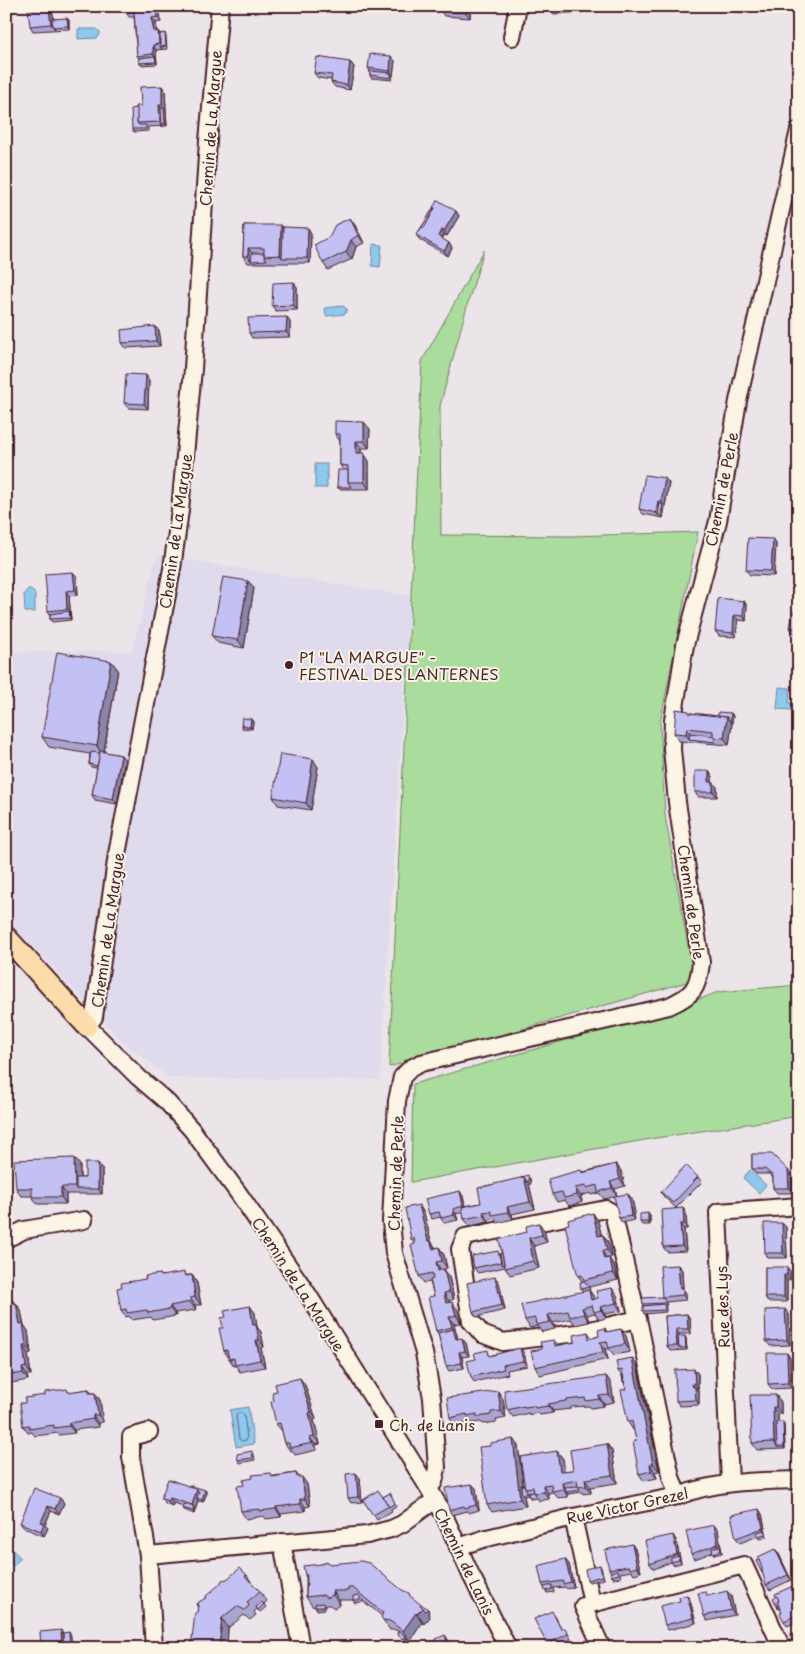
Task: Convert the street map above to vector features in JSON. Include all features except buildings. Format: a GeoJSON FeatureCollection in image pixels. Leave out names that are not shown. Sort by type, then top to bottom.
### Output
{"type":"FeatureCollection","features":[{"type":"Feature","properties":{"kind":"main road"},"geometry":{"type":"LineString","coordinates":[[6,937],[87,1026]]}},
{"type":"Feature","properties":{"kind":"street","name":"Chemin de La Margue"},"geometry":{"type":"LineString","coordinates":[[220,6],[208,141],[193,369],[180,510],[172,570],[117,854],[94,1017],[87,1026],[138,1077],[168,1102],[222,1170],[307,1293],[432,1494]]}},
{"type":"Feature","properties":{"kind":"street"},"geometry":{"type":"LineString","coordinates":[[512,37],[518,6]]}},
{"type":"Feature","properties":{"kind":"street","name":"Chemin de Perle"},"geometry":{"type":"LineString","coordinates":[[432,1494],[437,1468],[432,1398],[424,1353],[394,1253],[391,1221],[397,1102],[402,1077],[411,1068],[421,1063],[668,1006],[685,999],[694,991],[699,980],[701,963],[677,802],[672,748],[673,720],[685,645],[718,521],[740,392],[799,130]]}},
{"type":"Feature","properties":{"kind":"street","name":"Rue des Lys"},"geometry":{"type":"LineString","coordinates":[[730,1483],[718,1212],[799,1206]]}},
{"type":"Feature","properties":{"kind":"street"},"geometry":{"type":"LineString","coordinates":[[638,1319],[577,1333],[503,1342],[482,1334],[472,1321],[460,1249],[465,1237],[606,1209],[613,1213],[638,1319],[671,1477],[678,1496]]}},
{"type":"Feature","properties":{"kind":"street"},"geometry":{"type":"LineString","coordinates":[[6,1239],[24,1230],[84,1220]]}},
{"type":"Feature","properties":{"kind":"street"},"geometry":{"type":"LineString","coordinates":[[149,1432],[132,1437],[130,1457],[148,1555],[154,1648]]}},
{"type":"Feature","properties":{"kind":"street","name":"Rue Victor Grezel"},"geometry":{"type":"LineString","coordinates":[[458,1547],[573,1517],[678,1496],[730,1483],[799,1480]]}},
{"type":"Feature","properties":{"kind":"street"},"geometry":{"type":"LineString","coordinates":[[148,1555],[367,1535],[390,1529],[414,1517],[432,1494]]}},
{"type":"Feature","properties":{"kind":"street","name":"Chemin de Lanis"},"geometry":{"type":"LineString","coordinates":[[432,1494],[508,1648]]}},
{"type":"Feature","properties":{"kind":"street"},"geometry":{"type":"LineString","coordinates":[[573,1517],[592,1602]]}},
{"type":"Feature","properties":{"kind":"street"},"geometry":{"type":"LineString","coordinates":[[282,1542],[301,1648]]}},
{"type":"Feature","properties":{"kind":"street"},"geometry":{"type":"LineString","coordinates":[[602,1648],[583,1606],[592,1602],[744,1565],[782,1648]]}},
{"type":"Feature","properties":{"kind":"shaded area"},"geometry":{"type":"Polygon","coordinates":[[[157,555],[410,596],[380,1080],[170,1078],[125,1044],[6,918],[6,652],[132,651],[157,555]]]}},
{"type":"Feature","properties":{"kind":"green space"},"geometry":{"type":"Polygon","coordinates":[[[484,250],[440,406],[441,535],[572,536],[698,532],[660,723],[665,815],[694,980],[389,1067],[422,361],[484,250]]]}},
{"type":"Feature","properties":{"kind":"green space"},"geometry":{"type":"Polygon","coordinates":[[[799,985],[799,1116],[656,1138],[411,1182],[413,1084],[675,1009],[718,992],[799,985]]]}},
{"type":"Feature","properties":{"kind":"water"},"geometry":{"type":"Polygon","coordinates":[[[78,29],[97,29],[100,35],[97,38],[78,39],[78,29]]]}},
{"type":"Feature","properties":{"kind":"water"},"geometry":{"type":"Polygon","coordinates":[[[373,244],[382,245],[380,267],[372,266],[373,244]]]}},
{"type":"Feature","properties":{"kind":"water"},"geometry":{"type":"Polygon","coordinates":[[[343,306],[347,309],[345,314],[326,316],[325,308],[343,306]]]}},
{"type":"Feature","properties":{"kind":"water"},"geometry":{"type":"Polygon","coordinates":[[[315,464],[327,464],[327,488],[315,488],[315,464]]]}},
{"type":"Feature","properties":{"kind":"water"},"geometry":{"type":"Polygon","coordinates":[[[28,589],[31,589],[35,594],[35,612],[25,612],[24,594],[28,589]]]}},
{"type":"Feature","properties":{"kind":"water"},"geometry":{"type":"Polygon","coordinates":[[[779,687],[790,688],[789,703],[793,704],[792,710],[777,709],[779,687]]]}},
{"type":"Feature","properties":{"kind":"water"},"geometry":{"type":"Polygon","coordinates":[[[750,1170],[766,1185],[759,1193],[743,1178],[750,1170]]]}},
{"type":"Feature","properties":{"kind":"water"},"geometry":{"type":"Polygon","coordinates":[[[248,1407],[254,1444],[236,1447],[230,1410],[248,1407]]]}},
{"type":"Feature","properties":{"kind":"water"},"geometry":{"type":"Polygon","coordinates":[[[6,1544],[21,1558],[13,1566],[6,1559],[6,1544]]]}},
{"type":"Feature","properties":{"kind":"place","name":"P1 \"LA MARGUE\" - FESTIVAL DES LANTERNES"},"geometry":{"type":"Point","coordinates":[289,665]}},
{"type":"Feature","properties":{"kind":"place","name":"Ch. de Lanis"},"geometry":{"type":"Point","coordinates":[379,1424]}}]}
